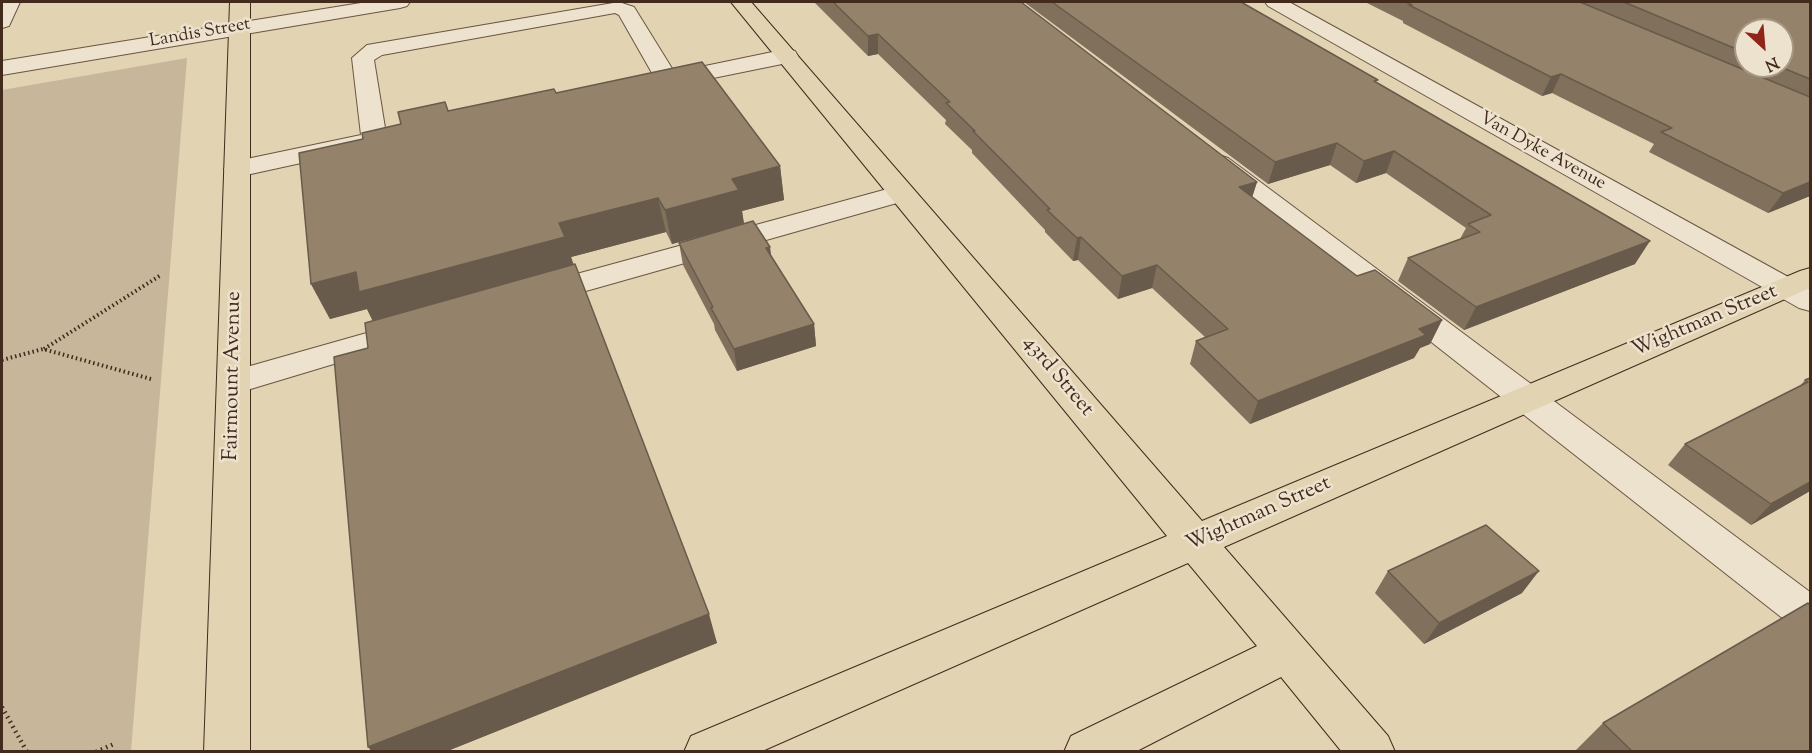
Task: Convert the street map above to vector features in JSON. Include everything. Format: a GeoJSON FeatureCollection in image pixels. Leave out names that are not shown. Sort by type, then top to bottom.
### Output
{"type":"FeatureCollection","features":[{"type":"Feature","properties":{"kind":"main road","name":"Fairmount Avenue"},"geometry":{"type":"LineString","coordinates":[[228,752],[240,2]]}},
{"type":"Feature","properties":{"kind":"main road","name":"43rd Street"},"geometry":{"type":"LineString","coordinates":[[741,2],[1372,752]]}},
{"type":"Feature","properties":{"kind":"main road","name":"Wightman Street"},"geometry":{"type":"LineString","coordinates":[[707,752],[1526,398],[1802,289]]}},
{"type":"Feature","properties":{"kind":"main road"},"geometry":{"type":"LineString","coordinates":[[1088,752],[1288,652]]}},
{"type":"Feature","properties":{"kind":"street"},"geometry":{"type":"LineString","coordinates":[[2,22],[10,2]]}},
{"type":"Feature","properties":{"kind":"street","name":"Landis Street"},"geometry":{"type":"LineString","coordinates":[[2,68],[400,2]]}},
{"type":"Feature","properties":{"kind":"street","name":"Van Dyke Avenue"},"geometry":{"type":"LineString","coordinates":[[1275,2],[1802,289]]}},
{"type":"Feature","properties":{"kind":"street"},"geometry":{"type":"LineString","coordinates":[[237,169],[370,141],[374,134],[363,58],[375,50],[617,6],[627,11],[664,75],[674,79],[787,56]]}},
{"type":"Feature","properties":{"kind":"street"},"geometry":{"type":"LineString","coordinates":[[1196,145],[1810,615]]}},
{"type":"Feature","properties":{"kind":"street"},"geometry":{"type":"LineString","coordinates":[[511,302],[902,193]]}},
{"type":"Feature","properties":{"kind":"street"},"geometry":{"type":"LineString","coordinates":[[234,382],[431,325]]}},
{"type":"Feature","properties":{"kind":"path"},"geometry":{"type":"LineString","coordinates":[[2,360],[44,349],[161,275]]}},
{"type":"Feature","properties":{"kind":"path"},"geometry":{"type":"LineString","coordinates":[[44,349],[151,379]]}},
{"type":"Feature","properties":{"kind":"path"},"geometry":{"type":"LineString","coordinates":[[2,707],[27,752]]}},
{"type":"Feature","properties":{"kind":"path"},"geometry":{"type":"LineString","coordinates":[[96,752],[114,744]]}},
{"type":"Feature","properties":{"kind":"shaded area"},"geometry":{"type":"Polygon","coordinates":[[[187,58],[131,751],[2,751],[2,90],[187,58]]]}},
{"type":"Feature","properties":{"kind":"building"},"geometry":{"type":"Polygon","coordinates":[[[833,2],[1021,2],[1257,182],[1239,187],[1357,276],[1375,270],[1442,320],[1419,329],[1426,335],[1258,401],[1196,341],[1228,329],[1157,265],[1122,276],[1081,237],[1077,238],[1047,210],[1050,209],[946,103],[950,102],[878,34],[868,36],[833,2]]]}},
{"type":"Feature","properties":{"kind":"building"},"geometry":{"type":"Polygon","coordinates":[[[1052,2],[1241,2],[1650,241],[1476,307],[1408,258],[1480,232],[1468,224],[1491,215],[1394,151],[1364,161],[1337,143],[1275,162],[1052,2]]]}},
{"type":"Feature","properties":{"kind":"building"},"geometry":{"type":"Polygon","coordinates":[[[1406,2],[1580,2],[1734,66],[1734,78],[1764,78],[1810,97],[1810,182],[1783,193],[1661,132],[1672,128],[1561,74],[1551,77],[1409,5],[1412,5],[1406,2]]]}},
{"type":"Feature","properties":{"kind":"building"},"geometry":{"type":"Polygon","coordinates":[[[1624,2],[1810,2],[1810,79],[1794,72],[1794,18],[1734,18],[1734,48],[1624,2]]]}},
{"type":"Feature","properties":{"kind":"building"},"geometry":{"type":"Polygon","coordinates":[[[702,62],[780,166],[732,179],[739,190],[665,210],[658,198],[559,223],[565,237],[359,292],[356,272],[311,284],[299,153],[363,139],[362,133],[401,124],[398,112],[445,102],[448,111],[554,89],[556,93],[702,62]]]}},
{"type":"Feature","properties":{"kind":"building"},"geometry":{"type":"Polygon","coordinates":[[[753,221],[770,247],[766,248],[814,324],[734,349],[679,243],[753,221]]]}},
{"type":"Feature","properties":{"kind":"building"},"geometry":{"type":"Polygon","coordinates":[[[575,264],[709,614],[368,747],[334,357],[368,348],[365,323],[575,264]]]}},
{"type":"Feature","properties":{"kind":"building"},"geometry":{"type":"Polygon","coordinates":[[[1810,378],[1810,482],[1771,504],[1685,444],[1808,382],[1805,380],[1810,378]]]}},
{"type":"Feature","properties":{"kind":"building"},"geometry":{"type":"Polygon","coordinates":[[[1486,525],[1539,571],[1439,623],[1388,571],[1486,525]]]}},
{"type":"Feature","properties":{"kind":"building"},"geometry":{"type":"Polygon","coordinates":[[[1808,603],[1810,605],[1810,752],[1633,752],[1603,723],[1808,603]]]}}]}
